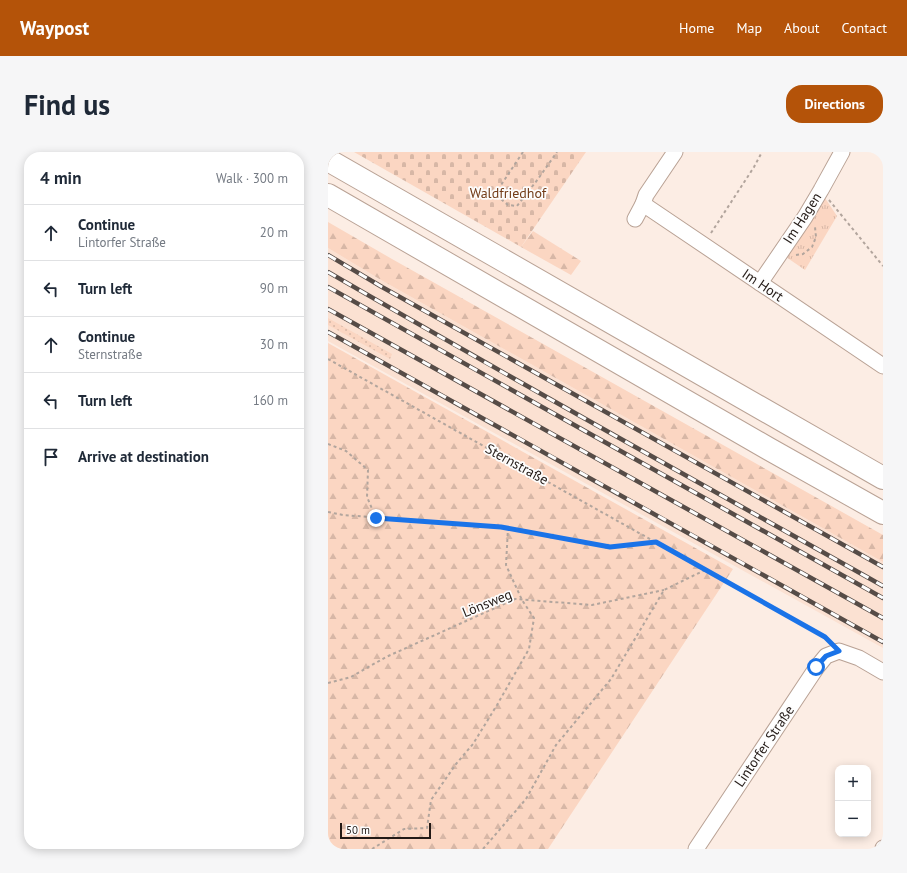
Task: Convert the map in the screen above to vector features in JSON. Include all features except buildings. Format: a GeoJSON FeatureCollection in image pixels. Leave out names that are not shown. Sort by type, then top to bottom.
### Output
{"type":"FeatureCollection","features":[{"type":"Feature","properties":{"kind":"highway"},"geometry":{"type":"LineString","coordinates":[[328,160],[883,478]]}},
{"type":"Feature","properties":{"kind":"highway"},"geometry":{"type":"LineString","coordinates":[[328,196],[883,513]]}},
{"type":"Feature","properties":{"kind":"street"},"geometry":{"type":"LineString","coordinates":[[635,219],[646,195],[675,152]]}},
{"type":"Feature","properties":{"kind":"street","name":"Im Hagen"},"geometry":{"type":"LineString","coordinates":[[760,283],[821,190],[842,152]]}},
{"type":"Feature","properties":{"kind":"street","name":"Im Hort"},"geometry":{"type":"LineString","coordinates":[[643,204],[883,366]]}},
{"type":"Feature","properties":{"kind":"street"},"geometry":{"type":"LineString","coordinates":[[839,651],[859,658],[883,672]]}},
{"type":"Feature","properties":{"kind":"street","name":"Lintorfer Straße"},"geometry":{"type":"LineString","coordinates":[[696,849],[816,667],[826,656],[839,651]]}},
{"type":"Feature","properties":{"kind":"path"},"geometry":{"type":"LineString","coordinates":[[523,152],[501,185],[502,199],[508,205],[517,206],[557,152]]}},
{"type":"Feature","properties":{"kind":"path"},"geometry":{"type":"LineString","coordinates":[[704,244],[762,152]]}},
{"type":"Feature","properties":{"kind":"path"},"geometry":{"type":"LineString","coordinates":[[839,213],[883,266]]}},
{"type":"Feature","properties":{"kind":"path","name":"Sternstraße"},"geometry":{"type":"LineString","coordinates":[[328,359],[825,637],[839,651]]}},
{"type":"Feature","properties":{"kind":"path"},"geometry":{"type":"LineString","coordinates":[[328,444],[346,451],[368,470],[367,497],[376,518]]}},
{"type":"Feature","properties":{"kind":"path"},"geometry":{"type":"LineString","coordinates":[[328,512],[376,518],[508,528],[610,547],[656,542]]}},
{"type":"Feature","properties":{"kind":"path"},"geometry":{"type":"LineString","coordinates":[[372,849],[404,829],[427,828],[431,800],[456,764],[473,744],[498,705],[529,649],[534,618],[522,600],[506,565],[508,528]]}},
{"type":"Feature","properties":{"kind":"path","name":"Lönsweg"},"geometry":{"type":"LineString","coordinates":[[328,683],[351,677],[386,657],[515,600],[592,605],[664,590],[705,570]]}},
{"type":"Feature","properties":{"kind":"path"},"geometry":{"type":"LineString","coordinates":[[484,849],[526,799],[556,745],[611,679],[664,590]]}},
{"type":"Feature","properties":{"kind":"shaded area"},"geometry":{"type":"Polygon","coordinates":[[[328,248],[381,280],[883,562],[883,648],[328,341],[328,248]]]}},
{"type":"Feature","properties":{"kind":"green space","name":"Waldfriedhof"},"geometry":{"type":"Polygon","coordinates":[[[354,152],[586,152],[521,247],[354,152]]]}},
{"type":"Feature","properties":{"kind":"green space"},"geometry":{"type":"Polygon","coordinates":[[[825,198],[837,216],[805,270],[786,257],[825,198]]]}},
{"type":"Feature","properties":{"kind":"green space"},"geometry":{"type":"Polygon","coordinates":[[[328,222],[883,535],[883,562],[381,280],[328,248],[328,222]]]}},
{"type":"Feature","properties":{"kind":"green space"},"geometry":{"type":"Polygon","coordinates":[[[533,231],[581,261],[571,275],[521,247],[533,231]]]}},
{"type":"Feature","properties":{"kind":"green space"},"geometry":{"type":"Polygon","coordinates":[[[328,318],[392,354],[390,359],[328,325],[328,318]]]}},
{"type":"Feature","properties":{"kind":"green space"},"geometry":{"type":"Polygon","coordinates":[[[328,343],[733,569],[548,849],[328,849],[328,343]]]}},
{"type":"Feature","properties":{"kind":"railway"},"geometry":{"type":"LineString","coordinates":[[328,255],[382,287],[883,567]]}},
{"type":"Feature","properties":{"kind":"railway"},"geometry":{"type":"LineString","coordinates":[[328,272],[883,586]]}},
{"type":"Feature","properties":{"kind":"railway"},"geometry":{"type":"LineString","coordinates":[[328,287],[883,598]]}},
{"type":"Feature","properties":{"kind":"railway"},"geometry":{"type":"LineString","coordinates":[[328,309],[883,618]]}},
{"type":"Feature","properties":{"kind":"railway"},"geometry":{"type":"LineString","coordinates":[[328,332],[883,642]]}},
{"type":"Feature","properties":{"kind":"route"},"geometry":{"type":"LineString","coordinates":[[376,518],[501,527],[610,547],[656,542],[825,637],[839,651],[826,656],[816,667]]}}]}
